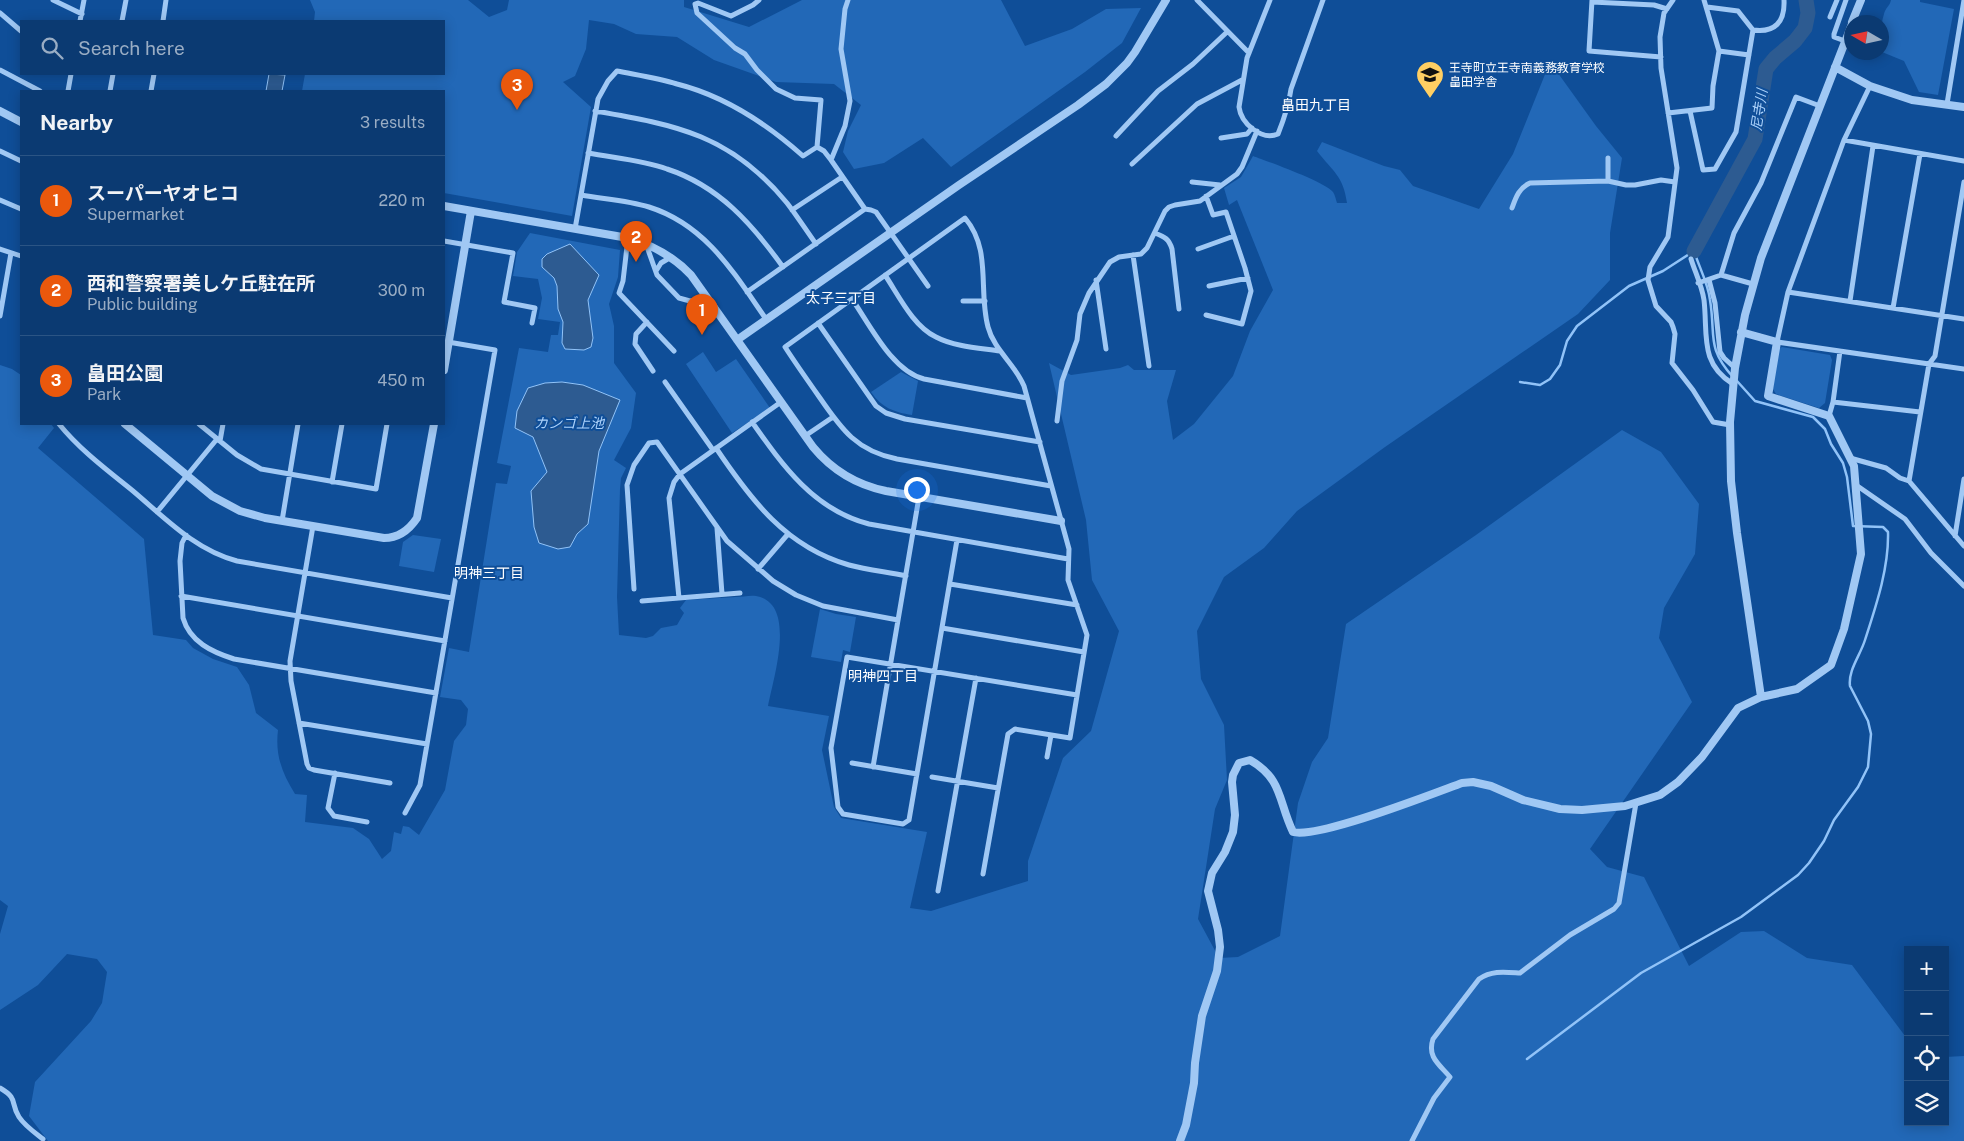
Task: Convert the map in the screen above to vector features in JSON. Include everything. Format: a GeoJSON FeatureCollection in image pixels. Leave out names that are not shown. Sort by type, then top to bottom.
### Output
{"type":"FeatureCollection","features":[{"type":"Feature","properties":{"kind":"street"},"geometry":{"type":"LineString","coordinates":[[53,0],[82,14]]}},
{"type":"Feature","properties":{"kind":"street"},"geometry":{"type":"LineString","coordinates":[[80,20],[84,0]]}},
{"type":"Feature","properties":{"kind":"street"},"geometry":{"type":"LineString","coordinates":[[122,20],[126,0]]}},
{"type":"Feature","properties":{"kind":"street"},"geometry":{"type":"LineString","coordinates":[[163,20],[166,0]]}},
{"type":"Feature","properties":{"kind":"street"},"geometry":{"type":"LineString","coordinates":[[759,0],[731,16],[698,3],[695,4],[695,7],[697,13],[745,54],[757,70],[776,88],[795,98],[821,100],[817,147]]}},
{"type":"Feature","properties":{"kind":"street"},"geometry":{"type":"LineString","coordinates":[[831,160],[845,126],[849,106],[848,88],[841,50],[845,9],[848,0]]}},
{"type":"Feature","properties":{"kind":"street"},"geometry":{"type":"LineString","coordinates":[[737,340],[1106,84],[1135,52],[1166,0]]}},
{"type":"Feature","properties":{"kind":"street"},"geometry":{"type":"LineString","coordinates":[[1197,0],[1249,53]]}},
{"type":"Feature","properties":{"kind":"street"},"geometry":{"type":"LineString","coordinates":[[1270,0],[1249,53],[1242,80],[1239,107],[1244,122],[1255,130],[1269,136],[1278,134],[1289,104],[1291,89],[1323,0]]}},
{"type":"Feature","properties":{"kind":"street"},"geometry":{"type":"LineString","coordinates":[[1673,0],[1667,9],[1660,28],[1661,57],[1676,160],[1675,182],[1668,237],[1648,277],[1656,306],[1671,322],[1675,334],[1672,363],[1693,390],[1712,422],[1730,425]]}},
{"type":"Feature","properties":{"kind":"street"},"geometry":{"type":"LineString","coordinates":[[1668,113],[1712,108],[1713,86],[1719,51],[1704,0]]}},
{"type":"Feature","properties":{"kind":"street"},"geometry":{"type":"LineString","coordinates":[[1706,7],[1738,11],[1753,30],[1765,32],[1774,28],[1784,16],[1784,0]]}},
{"type":"Feature","properties":{"kind":"street"},"geometry":{"type":"LineString","coordinates":[[1830,17],[1837,0]]}},
{"type":"Feature","properties":{"kind":"street"},"geometry":{"type":"LineString","coordinates":[[1761,697],[1733,507],[1730,425],[1733,384],[1741,332],[1753,284],[1774,222],[1844,42],[1834,37],[1834,34],[1846,0]]}},
{"type":"Feature","properties":{"kind":"street"},"geometry":{"type":"LineString","coordinates":[[1855,15],[1861,0]]}},
{"type":"Feature","properties":{"kind":"street"},"geometry":{"type":"LineString","coordinates":[[1947,104],[1964,0]]}},
{"type":"Feature","properties":{"kind":"street"},"geometry":{"type":"LineString","coordinates":[[1661,57],[1589,51],[1592,1],[1654,5],[1667,9]]}},
{"type":"Feature","properties":{"kind":"street"},"geometry":{"type":"LineString","coordinates":[[0,13],[20,30]]}},
{"type":"Feature","properties":{"kind":"street"},"geometry":{"type":"LineString","coordinates":[[1690,111],[1703,170],[1715,169],[1736,132],[1753,30]]}},
{"type":"Feature","properties":{"kind":"street"},"geometry":{"type":"LineString","coordinates":[[1116,136],[1158,91],[1193,64],[1227,32]]}},
{"type":"Feature","properties":{"kind":"street"},"geometry":{"type":"LineString","coordinates":[[1719,51],[1749,55]]}},
{"type":"Feature","properties":{"kind":"street"},"geometry":{"type":"LineString","coordinates":[[1835,68],[1870,86],[1912,100],[1964,107]]}},
{"type":"Feature","properties":{"kind":"street"},"geometry":{"type":"LineString","coordinates":[[0,70],[38,90]]}},
{"type":"Feature","properties":{"kind":"street"},"geometry":{"type":"LineString","coordinates":[[575,229],[595,111],[600,92],[617,72],[678,84],[710,95],[756,120],[803,156],[817,147]]}},
{"type":"Feature","properties":{"kind":"street"},"geometry":{"type":"LineString","coordinates":[[68,90],[71,75]]}},
{"type":"Feature","properties":{"kind":"street"},"geometry":{"type":"LineString","coordinates":[[110,90],[113,75]]}},
{"type":"Feature","properties":{"kind":"street"},"geometry":{"type":"LineString","coordinates":[[151,90],[154,75]]}},
{"type":"Feature","properties":{"kind":"street"},"geometry":{"type":"LineString","coordinates":[[1132,164],[1197,104],[1242,80]]}},
{"type":"Feature","properties":{"kind":"street"},"geometry":{"type":"LineString","coordinates":[[1829,416],[1768,396],[1788,292],[1844,140],[1870,86]]}},
{"type":"Feature","properties":{"kind":"street"},"geometry":{"type":"LineString","coordinates":[[1721,275],[1734,233],[1761,183],[1796,97],[1820,106]]}},
{"type":"Feature","properties":{"kind":"street"},"geometry":{"type":"LineString","coordinates":[[0,111],[20,121]]}},
{"type":"Feature","properties":{"kind":"street"},"geometry":{"type":"LineString","coordinates":[[595,111],[662,123],[704,137],[730,152],[745,162],[774,189],[792,210],[816,244]]}},
{"type":"Feature","properties":{"kind":"street"},"geometry":{"type":"LineString","coordinates":[[1221,138],[1247,134],[1255,130]]}},
{"type":"Feature","properties":{"kind":"street"},"geometry":{"type":"LineString","coordinates":[[1057,421],[1062,381],[1076,340],[1078,319],[1096,280],[1110,262],[1119,257],[1141,254],[1147,248],[1165,211],[1169,207],[1200,201],[1237,174],[1242,167],[1255,130]]}},
{"type":"Feature","properties":{"kind":"street"},"geometry":{"type":"LineString","coordinates":[[1844,140],[1964,161]]}},
{"type":"Feature","properties":{"kind":"street"},"geometry":{"type":"LineString","coordinates":[[1850,301],[1874,146]]}},
{"type":"Feature","properties":{"kind":"street"},"geometry":{"type":"LineString","coordinates":[[817,147],[824,151],[831,160],[865,209]]}},
{"type":"Feature","properties":{"kind":"street"},"geometry":{"type":"LineString","coordinates":[[0,151],[20,161]]}},
{"type":"Feature","properties":{"kind":"street"},"geometry":{"type":"LineString","coordinates":[[588,153],[652,164],[696,181],[726,202],[744,218],[756,231],[782,267]]}},
{"type":"Feature","properties":{"kind":"street"},"geometry":{"type":"LineString","coordinates":[[1893,308],[1920,154]]}},
{"type":"Feature","properties":{"kind":"street"},"geometry":{"type":"LineString","coordinates":[[1608,158],[1608,181]]}},
{"type":"Feature","properties":{"kind":"street"},"geometry":{"type":"LineString","coordinates":[[792,210],[842,177]]}},
{"type":"Feature","properties":{"kind":"street"},"geometry":{"type":"LineString","coordinates":[[1512,208],[1518,193],[1524,185],[1530,182],[1608,181],[1636,185],[1662,180],[1675,182]]}},
{"type":"Feature","properties":{"kind":"street"},"geometry":{"type":"LineString","coordinates":[[1192,182],[1220,185]]}},
{"type":"Feature","properties":{"kind":"street"},"geometry":{"type":"LineString","coordinates":[[1909,481],[1929,364],[1935,356],[1964,182]]}},
{"type":"Feature","properties":{"kind":"street"},"geometry":{"type":"LineString","coordinates":[[581,195],[650,207],[676,219],[711,244],[766,319]]}},
{"type":"Feature","properties":{"kind":"street"},"geometry":{"type":"LineString","coordinates":[[1206,196],[1212,215],[1226,212],[1251,291],[1242,324],[1206,315]]}},
{"type":"Feature","properties":{"kind":"street"},"geometry":{"type":"LineString","coordinates":[[0,200],[20,209]]}},
{"type":"Feature","properties":{"kind":"street"},"geometry":{"type":"LineString","coordinates":[[445,206],[628,238],[646,244],[671,258],[691,275],[805,436],[824,459],[852,479],[878,490],[1061,521]]}},
{"type":"Feature","properties":{"kind":"street"},"geometry":{"type":"LineString","coordinates":[[747,292],[865,209],[876,212],[928,286]]}},
{"type":"Feature","properties":{"kind":"street"},"geometry":{"type":"LineString","coordinates":[[445,363],[471,211]]}},
{"type":"Feature","properties":{"kind":"street"},"geometry":{"type":"LineString","coordinates":[[983,874],[1008,734],[1015,729],[1070,738],[1087,636],[1068,580],[1068,549],[1052,486],[1028,398],[1020,376],[1001,351],[989,330],[981,250],[975,232],[965,218],[784,347],[844,432],[866,448],[880,454],[1052,486]]}},
{"type":"Feature","properties":{"kind":"street"},"geometry":{"type":"LineString","coordinates":[[1155,233],[1165,237],[1170,242],[1179,309]]}},
{"type":"Feature","properties":{"kind":"street"},"geometry":{"type":"LineString","coordinates":[[1198,249],[1234,236]]}},
{"type":"Feature","properties":{"kind":"street"},"geometry":{"type":"LineString","coordinates":[[628,238],[623,281],[619,293],[674,351]]}},
{"type":"Feature","properties":{"kind":"street"},"geometry":{"type":"LineString","coordinates":[[445,242],[513,253],[504,302],[535,308],[532,323]]}},
{"type":"Feature","properties":{"kind":"street"},"geometry":{"type":"LineString","coordinates":[[646,244],[656,272],[683,300],[699,300],[706,295]]}},
{"type":"Feature","properties":{"kind":"street"},"geometry":{"type":"LineString","coordinates":[[0,249],[20,256]]}},
{"type":"Feature","properties":{"kind":"street"},"geometry":{"type":"LineString","coordinates":[[0,316],[11,253]]}},
{"type":"Feature","properties":{"kind":"street"},"geometry":{"type":"LineString","coordinates":[[1133,255],[1149,366]]}},
{"type":"Feature","properties":{"kind":"street"},"geometry":{"type":"LineString","coordinates":[[656,272],[660,264],[671,258]]}},
{"type":"Feature","properties":{"kind":"street"},"geometry":{"type":"LineString","coordinates":[[1691,259],[1704,299],[1707,353],[1722,377],[1733,384]]}},
{"type":"Feature","properties":{"kind":"street"},"geometry":{"type":"LineString","coordinates":[[885,275],[920,326],[935,337],[951,342],[1001,351]]}},
{"type":"Feature","properties":{"kind":"street"},"geometry":{"type":"LineString","coordinates":[[1698,283],[1721,275],[1753,284]]}},
{"type":"Feature","properties":{"kind":"street"},"geometry":{"type":"LineString","coordinates":[[1209,286],[1248,278]]}},
{"type":"Feature","properties":{"kind":"street"},"geometry":{"type":"LineString","coordinates":[[1096,280],[1106,349]]}},
{"type":"Feature","properties":{"kind":"street"},"geometry":{"type":"LineString","coordinates":[[1709,280],[1715,303],[1720,352],[1735,368]]}},
{"type":"Feature","properties":{"kind":"street"},"geometry":{"type":"LineString","coordinates":[[1788,292],[1964,319]]}},
{"type":"Feature","properties":{"kind":"street"},"geometry":{"type":"LineString","coordinates":[[852,299],[894,361],[911,374],[924,379],[1028,398]]}},
{"type":"Feature","properties":{"kind":"street"},"geometry":{"type":"LineString","coordinates":[[963,302],[985,301]]}},
{"type":"Feature","properties":{"kind":"street"},"geometry":{"type":"LineString","coordinates":[[647,322],[636,334],[635,344],[653,370]]}},
{"type":"Feature","properties":{"kind":"street"},"geometry":{"type":"LineString","coordinates":[[818,323],[871,400],[886,413],[905,419],[1040,442]]}},
{"type":"Feature","properties":{"kind":"street"},"geometry":{"type":"LineString","coordinates":[[1741,332],[1777,342],[1964,369]]}},
{"type":"Feature","properties":{"kind":"street"},"geometry":{"type":"LineString","coordinates":[[405,813],[420,785],[495,350],[448,342]]}},
{"type":"Feature","properties":{"kind":"street"},"geometry":{"type":"LineString","coordinates":[[1180,1141],[1186,1124],[1194,1083],[1194,1063],[1202,1016],[1217,971],[1220,947],[1218,930],[1208,891],[1212,873],[1225,852],[1232,832],[1235,815],[1232,782],[1239,763],[1250,760],[1271,775],[1277,784],[1286,817],[1293,832],[1300,834],[1336,826],[1462,783],[1473,782],[1492,786],[1523,800],[1560,808],[1582,810],[1636,803],[1660,795],[1678,782],[1702,757],[1738,708],[1761,697],[1796,689],[1831,665],[1844,629],[1861,554],[1854,466],[1829,416],[1833,402],[1840,351]]}},
{"type":"Feature","properties":{"kind":"street"},"geometry":{"type":"LineString","coordinates":[[665,382],[749,495],[764,513],[788,534],[836,561],[861,568],[906,576]]}},
{"type":"Feature","properties":{"kind":"street"},"geometry":{"type":"LineString","coordinates":[[679,598],[669,498],[674,482],[680,474],[781,402]]}},
{"type":"Feature","properties":{"kind":"street"},"geometry":{"type":"LineString","coordinates":[[1833,402],[1920,412]]}},
{"type":"Feature","properties":{"kind":"street"},"geometry":{"type":"LineString","coordinates":[[805,436],[833,416]]}},
{"type":"Feature","properties":{"kind":"street"},"geometry":{"type":"LineString","coordinates":[[752,422],[789,473],[805,489],[825,505],[860,522],[1068,559]]}},
{"type":"Feature","properties":{"kind":"street"},"geometry":{"type":"LineString","coordinates":[[60,425],[81,448],[157,512],[208,550],[228,558],[452,598]]}},
{"type":"Feature","properties":{"kind":"street"},"geometry":{"type":"LineString","coordinates":[[126,425],[212,496],[247,514],[384,538],[395,537],[406,531],[419,513],[434,425]]}},
{"type":"Feature","properties":{"kind":"street"},"geometry":{"type":"LineString","coordinates":[[200,425],[241,458],[254,466],[376,489],[387,425]]}},
{"type":"Feature","properties":{"kind":"street"},"geometry":{"type":"LineString","coordinates":[[157,512],[219,440],[223,425]]}},
{"type":"Feature","properties":{"kind":"street"},"geometry":{"type":"LineString","coordinates":[[282,521],[298,425]]}},
{"type":"Feature","properties":{"kind":"street"},"geometry":{"type":"LineString","coordinates":[[332,482],[342,425]]}},
{"type":"Feature","properties":{"kind":"street"},"geometry":{"type":"LineString","coordinates":[[634,589],[626,493],[630,473],[649,443],[657,442],[727,541],[758,569],[785,589],[823,606],[898,620]]}},
{"type":"Feature","properties":{"kind":"street"},"geometry":{"type":"LineString","coordinates":[[1850,458],[1886,468],[1900,478],[1909,481],[1964,546]]}},
{"type":"Feature","properties":{"kind":"street"},"geometry":{"type":"LineString","coordinates":[[1955,536],[1964,479]]}},
{"type":"Feature","properties":{"kind":"street"},"geometry":{"type":"LineString","coordinates":[[1856,485],[1905,519],[1936,558],[1964,586]]}},
{"type":"Feature","properties":{"kind":"street"},"geometry":{"type":"LineString","coordinates":[[873,767],[919,497]]}},
{"type":"Feature","properties":{"kind":"street"},"geometry":{"type":"LineString","coordinates":[[313,526],[290,668],[307,764],[309,768],[390,783]]}},
{"type":"Feature","properties":{"kind":"street"},"geometry":{"type":"LineString","coordinates":[[717,527],[722,594]]}},
{"type":"Feature","properties":{"kind":"street"},"geometry":{"type":"LineString","coordinates":[[758,569],[788,534]]}},
{"type":"Feature","properties":{"kind":"street"},"geometry":{"type":"LineString","coordinates":[[186,535],[182,543],[180,560],[182,610],[185,626],[200,643],[216,653],[234,659],[436,693]]}},
{"type":"Feature","properties":{"kind":"street"},"geometry":{"type":"LineString","coordinates":[[957,540],[950,584],[934,671],[909,820],[903,824],[843,814],[838,807],[831,748],[847,657],[934,671],[1077,695]]}},
{"type":"Feature","properties":{"kind":"street"},"geometry":{"type":"LineString","coordinates":[[950,584],[1077,605]]}},
{"type":"Feature","properties":{"kind":"street"},"geometry":{"type":"LineString","coordinates":[[642,601],[740,593]]}},
{"type":"Feature","properties":{"kind":"street"},"geometry":{"type":"LineString","coordinates":[[181,596],[445,641]]}},
{"type":"Feature","properties":{"kind":"street"},"geometry":{"type":"LineString","coordinates":[[942,628],[1084,652]]}},
{"type":"Feature","properties":{"kind":"street"},"geometry":{"type":"LineString","coordinates":[[938,891],[976,678]]}},
{"type":"Feature","properties":{"kind":"street"},"geometry":{"type":"LineString","coordinates":[[299,723],[427,744]]}},
{"type":"Feature","properties":{"kind":"street"},"geometry":{"type":"LineString","coordinates":[[1047,757],[1051,735]]}},
{"type":"Feature","properties":{"kind":"street"},"geometry":{"type":"LineString","coordinates":[[852,763],[917,774]]}},
{"type":"Feature","properties":{"kind":"street"},"geometry":{"type":"LineString","coordinates":[[335,773],[328,808],[334,816],[367,822]]}},
{"type":"Feature","properties":{"kind":"street"},"geometry":{"type":"LineString","coordinates":[[932,777],[998,788]]}},
{"type":"Feature","properties":{"kind":"street"},"geometry":{"type":"LineString","coordinates":[[1412,1141],[1434,1098],[1450,1077],[1432,1056],[1430,1049],[1433,1040],[1479,979],[1486,974],[1498,972],[1520,973],[1570,936],[1614,909],[1619,903],[1636,803]]}},
{"type":"Feature","properties":{"kind":"street"},"geometry":{"type":"LineString","coordinates":[[0,1088],[10,1094],[17,1115],[24,1124],[43,1139]]}},
{"type":"Feature","properties":{"kind":"shaded area"},"geometry":{"type":"Polygon","coordinates":[[[310,0],[468,0],[489,17],[507,10],[509,0],[684,0],[684,7],[749,27],[802,0],[1001,0],[1025,46],[1072,29],[1106,9],[1141,8],[1122,43],[1085,72],[951,167],[923,138],[884,163],[854,169],[843,152],[848,131],[861,105],[834,84],[776,82],[714,60],[677,37],[636,34],[614,24],[589,20],[586,49],[575,76],[563,82],[591,107],[572,216],[445,193],[445,90],[302,90],[305,75],[445,75],[445,20],[314,20],[315,12],[310,0]]]}},
{"type":"Feature","properties":{"kind":"shaded area"},"geometry":{"type":"Polygon","coordinates":[[[1891,0],[1920,0],[1920,2],[1954,9],[1938,95],[1919,92],[1904,61],[1889,55],[1889,15],[1884,15],[1891,0]]]}},
{"type":"Feature","properties":{"kind":"shaded area"},"geometry":{"type":"Polygon","coordinates":[[[1550,62],[1596,126],[1622,158],[1610,233],[1610,280],[1578,314],[1385,447],[1297,511],[1264,548],[1224,577],[1197,631],[1201,679],[1224,725],[1227,780],[1215,809],[1198,919],[1219,958],[1238,957],[1280,936],[1298,803],[1312,762],[1328,738],[1346,624],[1476,535],[1622,430],[1661,452],[1699,504],[1695,554],[1664,608],[1659,638],[1692,702],[1590,849],[1607,867],[1644,877],[1689,966],[1741,932],[1764,931],[1807,958],[1852,965],[1904,1035],[1904,1126],[1949,1126],[1949,1057],[1964,1056],[1964,1141],[48,1141],[29,1116],[35,1082],[91,1021],[102,1003],[107,972],[97,959],[67,954],[38,985],[0,1010],[0,934],[8,906],[0,900],[0,365],[20,374],[20,425],[52,425],[54,428],[38,448],[144,539],[153,635],[186,640],[193,648],[213,659],[237,667],[249,685],[256,713],[278,730],[277,739],[280,764],[290,786],[295,794],[307,795],[305,822],[353,828],[369,839],[382,859],[391,851],[394,832],[401,834],[403,826],[409,827],[419,835],[445,790],[454,741],[466,725],[468,709],[461,700],[440,697],[449,648],[469,652],[496,483],[507,484],[511,466],[497,463],[519,348],[548,352],[551,335],[558,335],[560,322],[538,319],[542,298],[538,279],[513,276],[517,252],[530,233],[620,250],[618,277],[609,304],[614,326],[614,363],[636,393],[631,428],[614,460],[626,468],[621,478],[620,489],[617,597],[619,635],[646,638],[653,636],[661,628],[677,625],[684,613],[680,608],[686,600],[756,596],[769,602],[776,612],[780,627],[780,644],[768,706],[829,716],[822,750],[834,807],[841,818],[927,832],[910,908],[931,911],[1028,881],[1028,861],[1063,758],[1091,731],[1119,631],[1092,580],[1086,520],[1049,363],[1071,375],[1120,368],[1128,365],[1134,370],[1176,370],[1167,401],[1173,440],[1194,424],[1233,376],[1250,331],[1273,290],[1237,200],[1229,205],[1224,188],[1241,177],[1253,156],[1319,183],[1333,192],[1337,203],[1347,203],[1340,180],[1317,151],[1322,142],[1384,166],[1400,170],[1413,186],[1479,209],[1513,154],[1550,62]]]}},
{"type":"Feature","properties":{"kind":"shaded area"},"geometry":{"type":"Polygon","coordinates":[[[1782,347],[1830,355],[1832,360],[1825,403],[1819,408],[1776,394],[1773,389],[1777,350],[1782,347]]]}},
{"type":"Feature","properties":{"kind":"shaded area"},"geometry":{"type":"Polygon","coordinates":[[[703,352],[716,372],[736,359],[770,408],[732,433],[686,364],[703,352]]]}},
{"type":"Feature","properties":{"kind":"shaded area"},"geometry":{"type":"Polygon","coordinates":[[[901,372],[918,381],[912,415],[884,406],[871,392],[901,372]]]}},
{"type":"Feature","properties":{"kind":"shaded area"},"geometry":{"type":"Polygon","coordinates":[[[413,535],[441,539],[434,572],[399,566],[403,542],[413,535]]]}},
{"type":"Feature","properties":{"kind":"shaded area"},"geometry":{"type":"Polygon","coordinates":[[[820,609],[856,617],[850,652],[843,650],[841,662],[811,657],[820,609]]]}},
{"type":"Feature","properties":{"kind":"water"},"geometry":{"type":"Polygon","coordinates":[[[269,75],[285,75],[282,90],[266,90],[269,75]]]}},
{"type":"Feature","properties":{"kind":"water"},"geometry":{"type":"Polygon","coordinates":[[[570,244],[599,275],[588,300],[593,338],[591,347],[584,350],[565,349],[562,343],[563,322],[558,309],[557,286],[554,278],[542,267],[542,259],[547,254],[570,244]]]}},
{"type":"Feature","properties":{"kind":"water","name":"カンゴ上池"},"geometry":{"type":"Polygon","coordinates":[[[562,382],[583,385],[620,400],[599,451],[588,524],[577,534],[570,547],[558,549],[539,543],[534,527],[531,491],[547,472],[533,437],[515,428],[517,411],[528,388],[545,383],[562,382]]]}},
{"type":"Feature","properties":{"kind":"waterway","name":"尼寺川"},"geometry":{"type":"LineString","coordinates":[[1694,251],[1755,139],[1766,69],[1775,58],[1795,41],[1805,28],[1808,13],[1806,0]]}},
{"type":"Feature","properties":{"kind":"waterway"},"geometry":{"type":"LineString","coordinates":[[1520,382],[1540,385],[1550,379],[1560,365],[1567,341],[1577,326],[1629,286],[1663,271],[1694,251],[1709,294],[1715,349],[1733,377]]}},
{"type":"Feature","properties":{"kind":"waterway"},"geometry":{"type":"LineString","coordinates":[[1527,1059],[1641,973],[1741,917],[1798,875],[1824,841],[1834,820],[1858,787],[1868,767],[1871,734],[1868,721],[1850,686],[1850,680],[1863,646],[1881,587],[1888,546],[1888,532],[1883,527],[1853,526],[1847,477],[1843,463],[1831,444],[1825,429],[1813,417],[1755,401],[1737,381]]}},
{"type":"Feature","properties":{"kind":"place","name":"王寺町立王寺南義務教育学校 畠田学舎"},"geometry":{"type":"Point","coordinates":[1430,99]}},
{"type":"Feature","properties":{"kind":"place","name":"畠田公園"},"geometry":{"type":"Point","coordinates":[517,110]}},
{"type":"Feature","properties":{"kind":"place","name":"西和警察署美しケ丘駐在所"},"geometry":{"type":"Point","coordinates":[636,262]}},
{"type":"Feature","properties":{"kind":"place","name":"スーパーヤオヒコ"},"geometry":{"type":"Point","coordinates":[702,335]}},
{"type":"Feature","properties":{"kind":"district","name":"畠田九丁目"},"geometry":{"type":"Point","coordinates":[1316,105]}},
{"type":"Feature","properties":{"kind":"district","name":"太子三丁目"},"geometry":{"type":"Point","coordinates":[841,298]}},
{"type":"Feature","properties":{"kind":"district","name":"明神三丁目"},"geometry":{"type":"Point","coordinates":[489,573]}},
{"type":"Feature","properties":{"kind":"district","name":"明神四丁目"},"geometry":{"type":"Point","coordinates":[883,676]}}]}
